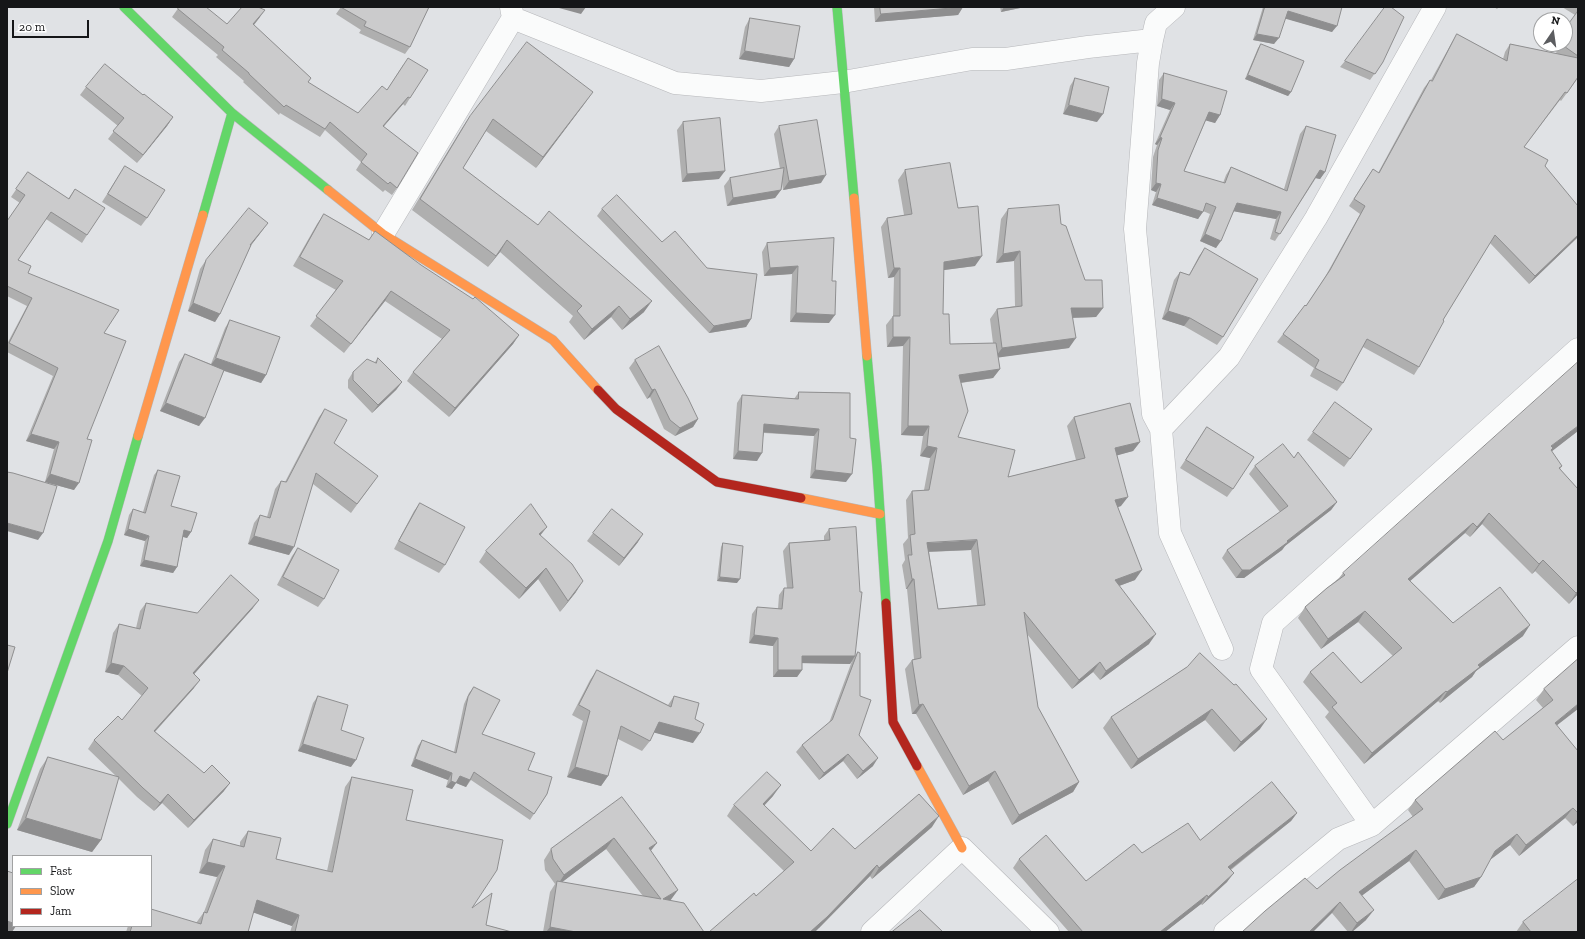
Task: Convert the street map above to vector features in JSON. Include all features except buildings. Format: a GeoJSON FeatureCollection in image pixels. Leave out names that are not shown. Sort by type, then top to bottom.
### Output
{"type":"FeatureCollection","features":[{"type":"Feature","properties":{"kind":"street"},"geometry":{"type":"LineString","coordinates":[[124,7],[232,113],[383,234],[553,340],[616,409],[717,482],[880,514]]}},
{"type":"Feature","properties":{"kind":"street"},"geometry":{"type":"LineString","coordinates":[[837,7],[880,514],[893,722],[962,848],[1048,932]]}},
{"type":"Feature","properties":{"kind":"street"},"geometry":{"type":"LineString","coordinates":[[383,234],[512,12],[675,83],[761,91],[843,82],[972,60],[1006,59],[1088,47],[1152,23],[1174,7]]}},
{"type":"Feature","properties":{"kind":"street"},"geometry":{"type":"LineString","coordinates":[[1161,429],[1229,357],[1316,218],[1435,7]]}},
{"type":"Feature","properties":{"kind":"street"},"geometry":{"type":"LineString","coordinates":[[1152,23],[1135,229],[1153,414],[1161,429],[1170,533],[1222,649]]}},
{"type":"Feature","properties":{"kind":"street"},"geometry":{"type":"LineString","coordinates":[[7,824],[108,541],[232,113]]}},
{"type":"Feature","properties":{"kind":"street"},"geometry":{"type":"LineString","coordinates":[[1372,824],[1261,669],[1273,623],[1578,350]]}},
{"type":"Feature","properties":{"kind":"street"},"geometry":{"type":"LineString","coordinates":[[1225,932],[1338,839],[1372,824],[1578,647]]}},
{"type":"Feature","properties":{"kind":"street"},"geometry":{"type":"LineString","coordinates":[[872,932],[962,848]]}},
{"type":"Feature","properties":{"kind":"traffic: fast"},"geometry":{"type":"LineString","coordinates":[[124,7],[232,113],[328,190]]}},
{"type":"Feature","properties":{"kind":"traffic: fast"},"geometry":{"type":"LineString","coordinates":[[837,7],[854,198]]}},
{"type":"Feature","properties":{"kind":"traffic: fast"},"geometry":{"type":"LineString","coordinates":[[203,215],[232,113]]}},
{"type":"Feature","properties":{"kind":"traffic: fast"},"geometry":{"type":"LineString","coordinates":[[867,356],[877,467],[886,603]]}},
{"type":"Feature","properties":{"kind":"traffic: fast"},"geometry":{"type":"LineString","coordinates":[[7,824],[108,541],[138,436]]}},
{"type":"Feature","properties":{"kind":"traffic: slow"},"geometry":{"type":"LineString","coordinates":[[328,190],[383,234],[553,340],[598,390]]}},
{"type":"Feature","properties":{"kind":"traffic: slow"},"geometry":{"type":"LineString","coordinates":[[854,198],[867,356]]}},
{"type":"Feature","properties":{"kind":"traffic: slow"},"geometry":{"type":"LineString","coordinates":[[138,436],[203,215]]}},
{"type":"Feature","properties":{"kind":"traffic: slow"},"geometry":{"type":"LineString","coordinates":[[801,498],[880,514]]}},
{"type":"Feature","properties":{"kind":"traffic: slow"},"geometry":{"type":"LineString","coordinates":[[917,766],[962,848]]}},
{"type":"Feature","properties":{"kind":"traffic: jam"},"geometry":{"type":"LineString","coordinates":[[598,390],[616,409],[717,482],[801,498]]}},
{"type":"Feature","properties":{"kind":"traffic: jam"},"geometry":{"type":"LineString","coordinates":[[886,603],[893,722],[917,766]]}}]}
